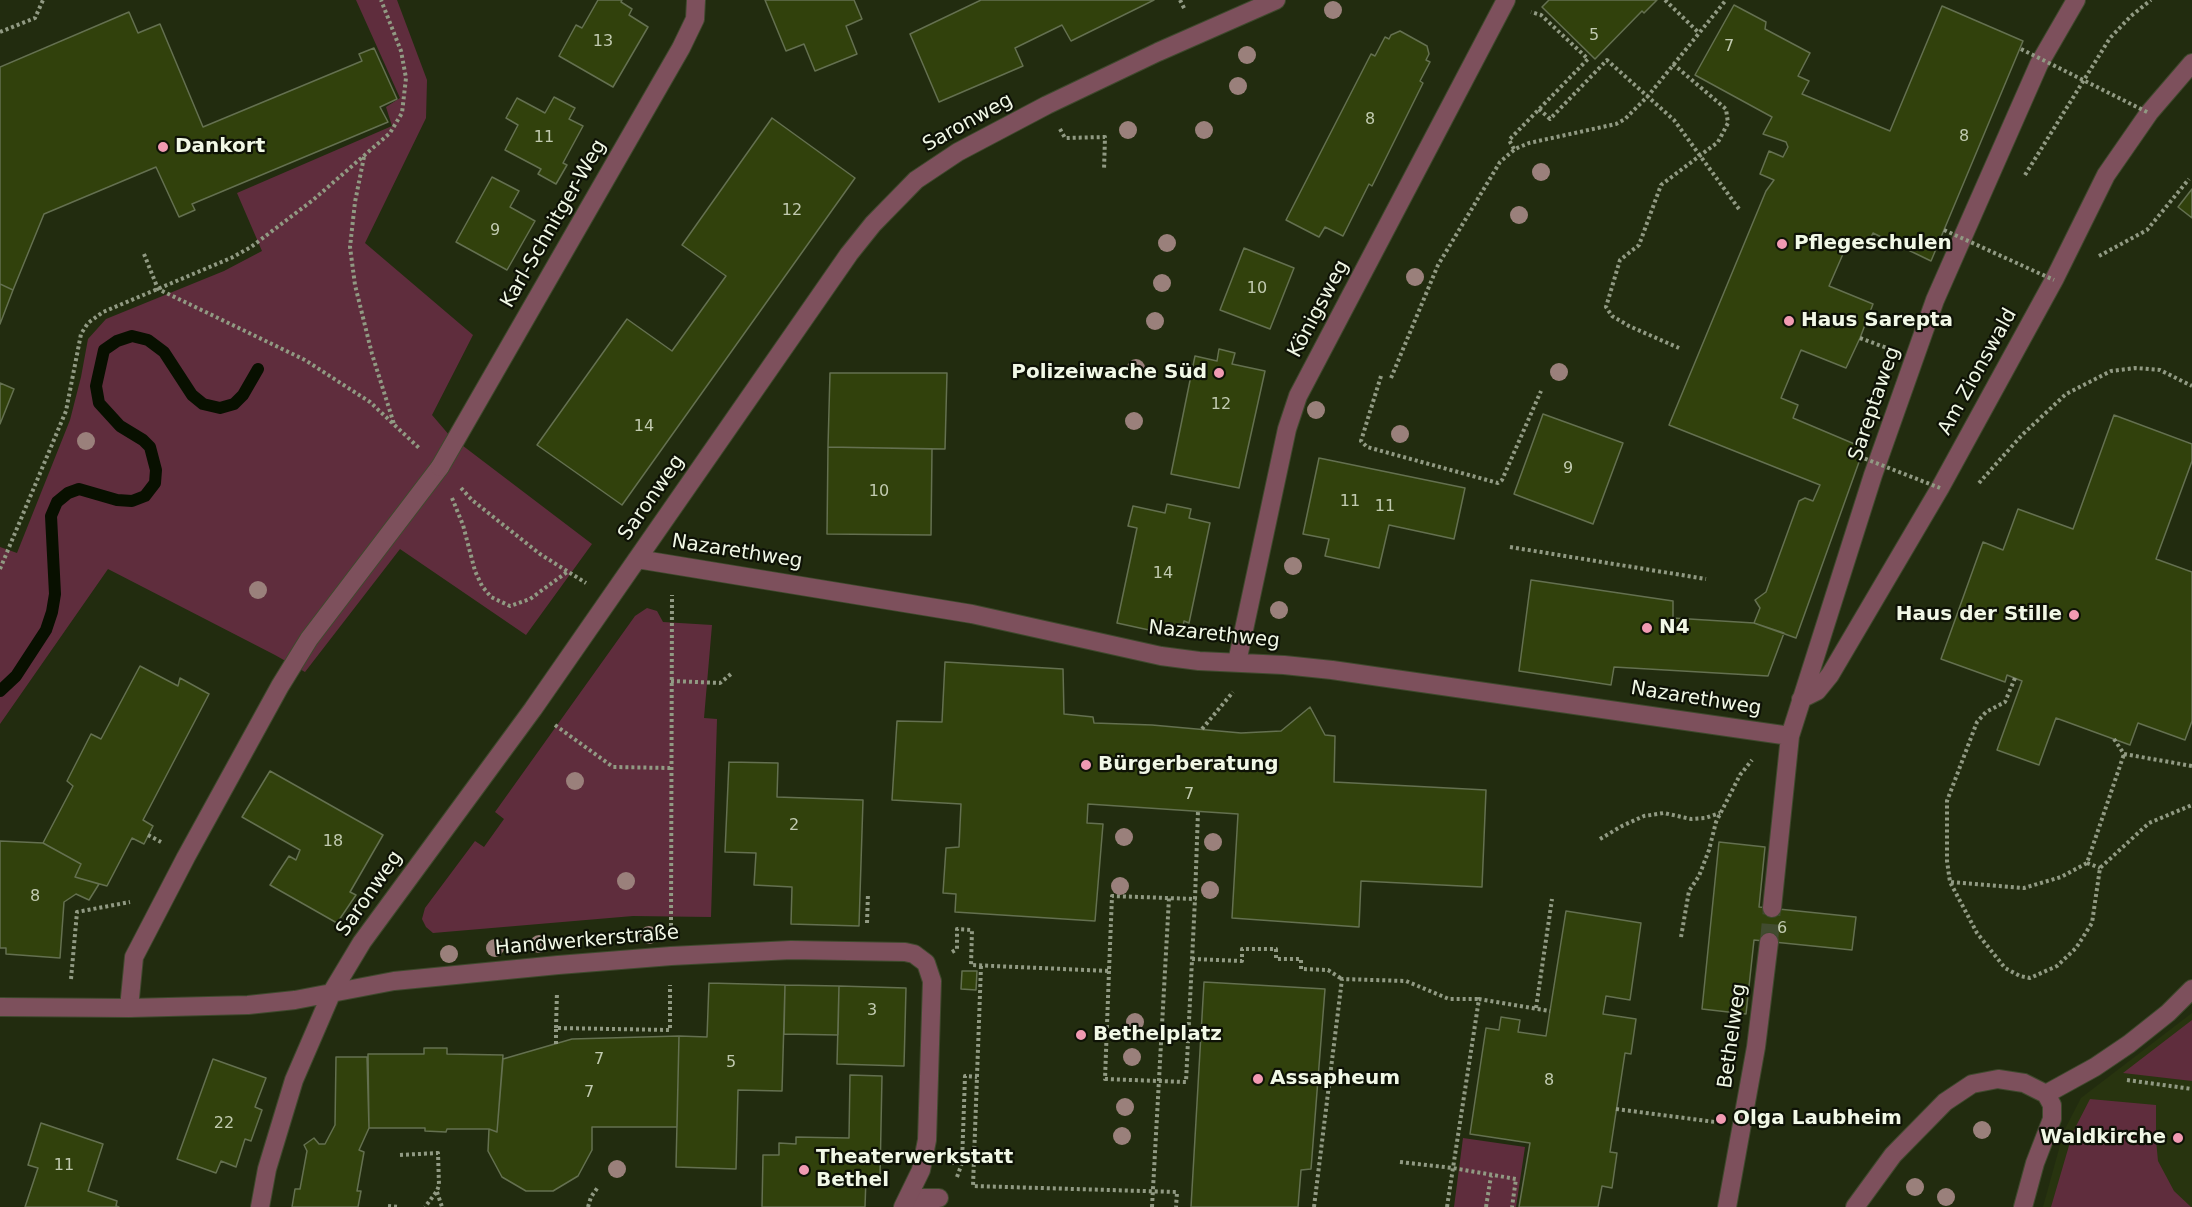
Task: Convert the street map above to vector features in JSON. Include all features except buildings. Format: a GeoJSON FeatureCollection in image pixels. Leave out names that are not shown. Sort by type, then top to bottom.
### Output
{"type":"FeatureCollection","features":[{"type":"Feature","properties":{"kind":"street","name":"Karl-Schnitger-Weg"},"geometry":{"type":"LineString","coordinates":[[129,1008],[134,957],[166,894],[295,660],[440,467],[681,48],[695,19],[696,0]]}},
{"type":"Feature","properties":{"kind":"street","name":"Saronweg"},"geometry":{"type":"LineString","coordinates":[[260,1207],[267,1169],[294,1080],[332,992],[362,942],[533,709],[849,254],[893,202],[916,180],[958,152],[1047,105],[1158,52],[1276,0]]}},
{"type":"Feature","properties":{"kind":"street","name":"Sareptaweg"},"geometry":{"type":"LineString","coordinates":[[1782,735],[1801,699],[1873,475],[1935,300],[2039,64],[2076,0]]}},
{"type":"Feature","properties":{"kind":"street","name":"Königsweg"},"geometry":{"type":"LineString","coordinates":[[1237,662],[1287,429],[1298,396],[1505,2]]}},
{"type":"Feature","properties":{"kind":"street","name":"Am Zionswald"},"geometry":{"type":"LineString","coordinates":[[1801,699],[1817,691],[1830,675],[1940,488],[2059,278],[2106,175],[2149,113],[2192,63]]}},
{"type":"Feature","properties":{"kind":"street","name":"Nazarethweg"},"geometry":{"type":"LineString","coordinates":[[637,559],[972,614],[1161,656],[1332,670],[1782,735]]}},
{"type":"Feature","properties":{"kind":"street"},"geometry":{"type":"LineString","coordinates":[[1772,909],[1782,735]]}},
{"type":"Feature","properties":{"kind":"street","name":"Bethelweg"},"geometry":{"type":"LineString","coordinates":[[1726,1207],[1756,1047],[1768,942]]}},
{"type":"Feature","properties":{"kind":"street","name":"Handwerkerstraße"},"geometry":{"type":"LineString","coordinates":[[0,1007],[129,1008],[248,1005],[295,1000],[423,978],[671,956],[791,950],[906,952],[914,954],[926,963],[932,981],[927,1140],[921,1170],[905,1202]]}},
{"type":"Feature","properties":{"kind":"street"},"geometry":{"type":"LineString","coordinates":[[2046,1094],[2095,1067],[2129,1044],[2168,1013],[2192,989]]}},
{"type":"Feature","properties":{"kind":"street"},"geometry":{"type":"LineString","coordinates":[[1856,1207],[1893,1155],[1946,1102],[1972,1084],[1998,1079],[2024,1083],[2046,1094],[2052,1105],[2052,1119],[2035,1163],[2023,1207]]}},
{"type":"Feature","properties":{"kind":"street"},"geometry":{"type":"LineString","coordinates":[[905,1202],[939,1198]]}},
{"type":"Feature","properties":{"kind":"path"},"geometry":{"type":"LineString","coordinates":[[0,32],[35,18],[43,0]]}},
{"type":"Feature","properties":{"kind":"path"},"geometry":{"type":"LineString","coordinates":[[0,569],[66,411],[79,345],[84,328],[88,323],[103,312],[231,258],[251,247],[313,200],[390,133],[402,113],[406,78],[401,51],[381,0]]}},
{"type":"Feature","properties":{"kind":"path"},"geometry":{"type":"LineString","coordinates":[[1665,0],[1699,33]]}},
{"type":"Feature","properties":{"kind":"path"},"geometry":{"type":"LineString","coordinates":[[1391,378],[1438,265],[1500,162],[1515,149],[1529,143],[1616,124],[1625,119],[1648,96],[1726,0]]}},
{"type":"Feature","properties":{"kind":"path"},"geometry":{"type":"LineString","coordinates":[[2019,184],[2110,38],[2131,16],[2151,0]]}},
{"type":"Feature","properties":{"kind":"path"},"geometry":{"type":"LineString","coordinates":[[1505,2],[1541,15],[1588,59],[1509,140],[1515,149]]}},
{"type":"Feature","properties":{"kind":"path"},"geometry":{"type":"LineString","coordinates":[[2020,49],[2149,113]]}},
{"type":"Feature","properties":{"kind":"path"},"geometry":{"type":"LineString","coordinates":[[1539,110],[1550,119],[1607,60],[1674,120],[1739,209]]}},
{"type":"Feature","properties":{"kind":"path"},"geometry":{"type":"LineString","coordinates":[[1673,64],[1726,109],[1728,123],[1718,142],[1661,185],[1639,245],[1620,260],[1606,307],[1612,316],[1629,326],[1679,348]]}},
{"type":"Feature","properties":{"kind":"path"},"geometry":{"type":"LineString","coordinates":[[1065,138],[1105,137],[1104,170]]}},
{"type":"Feature","properties":{"kind":"path"},"geometry":{"type":"LineString","coordinates":[[364,155],[355,202],[350,247],[372,354],[394,425]]}},
{"type":"Feature","properties":{"kind":"path"},"geometry":{"type":"LineString","coordinates":[[2095,258],[2146,230],[2189,179]]}},
{"type":"Feature","properties":{"kind":"path"},"geometry":{"type":"LineString","coordinates":[[1944,230],[2059,278]]}},
{"type":"Feature","properties":{"kind":"path"},"geometry":{"type":"LineString","coordinates":[[1977,256],[1983,246]]}},
{"type":"Feature","properties":{"kind":"path"},"geometry":{"type":"LineString","coordinates":[[144,254],[158,289],[305,360],[370,402],[472,500],[540,554],[610,597]]}},
{"type":"Feature","properties":{"kind":"path"},"geometry":{"type":"LineString","coordinates":[[1977,485],[2022,435],[2066,394],[2111,371],[2135,368],[2160,370],[2192,386]]}},
{"type":"Feature","properties":{"kind":"path"},"geometry":{"type":"LineString","coordinates":[[1381,376],[1361,441],[1367,447],[1497,483],[1502,480],[1541,391]]}},
{"type":"Feature","properties":{"kind":"path"},"geometry":{"type":"LineString","coordinates":[[1848,452],[1940,488]]}},
{"type":"Feature","properties":{"kind":"path"},"geometry":{"type":"LineString","coordinates":[[440,467],[463,525],[474,571],[491,597],[510,606],[520,603],[530,599],[567,572]]}},
{"type":"Feature","properties":{"kind":"path"},"geometry":{"type":"LineString","coordinates":[[1510,547],[1706,579]]}},
{"type":"Feature","properties":{"kind":"path"},"geometry":{"type":"LineString","coordinates":[[556,1044],[556,1028],[670,1030],[672,564]]}},
{"type":"Feature","properties":{"kind":"path"},"geometry":{"type":"LineString","coordinates":[[1202,729],[1236,688],[1237,662]]}},
{"type":"Feature","properties":{"kind":"path"},"geometry":{"type":"LineString","coordinates":[[671,681],[720,683],[731,674]]}},
{"type":"Feature","properties":{"kind":"path"},"geometry":{"type":"LineString","coordinates":[[2015,678],[2005,702],[1986,712],[1977,722],[1947,801],[1947,861],[1950,882],[1977,933],[2006,968],[2020,976],[2030,978],[2057,966],[2076,948],[2092,923],[2100,868],[2149,823],[2192,805]]}},
{"type":"Feature","properties":{"kind":"path"},"geometry":{"type":"LineString","coordinates":[[559,728],[613,767],[670,768]]}},
{"type":"Feature","properties":{"kind":"path"},"geometry":{"type":"LineString","coordinates":[[1681,937],[1689,891],[1699,876],[1720,813],[1740,775],[1782,735]]}},
{"type":"Feature","properties":{"kind":"path"},"geometry":{"type":"LineString","coordinates":[[2114,739],[2124,754],[2192,766]]}},
{"type":"Feature","properties":{"kind":"path"},"geometry":{"type":"LineString","coordinates":[[1950,882],[2024,888],[2061,877],[2087,863],[2124,754]]}},
{"type":"Feature","properties":{"kind":"path"},"geometry":{"type":"LineString","coordinates":[[1195,899],[1112,896],[1105,1079],[1186,1082],[1195,899],[1198,811]]}},
{"type":"Feature","properties":{"kind":"path"},"geometry":{"type":"LineString","coordinates":[[1600,839],[1644,816],[1664,813],[1691,819],[1705,818],[1720,813]]}},
{"type":"Feature","properties":{"kind":"path"},"geometry":{"type":"LineString","coordinates":[[148,835],[160,842]]}},
{"type":"Feature","properties":{"kind":"path"},"geometry":{"type":"LineString","coordinates":[[2087,863],[2100,868]]}},
{"type":"Feature","properties":{"kind":"path"},"geometry":{"type":"LineString","coordinates":[[69,1008],[77,912],[166,894]]}},
{"type":"Feature","properties":{"kind":"path"},"geometry":{"type":"LineString","coordinates":[[1152,1207],[1169,898]]}},
{"type":"Feature","properties":{"kind":"path"},"geometry":{"type":"LineString","coordinates":[[1536,1008],[1552,899]]}},
{"type":"Feature","properties":{"kind":"path"},"geometry":{"type":"LineString","coordinates":[[957,949],[957,929],[972,930],[971,965],[1109,971]]}},
{"type":"Feature","properties":{"kind":"path"},"geometry":{"type":"LineString","coordinates":[[1192,959],[1242,961],[1242,949],[1276,949],[1276,959],[1301,959],[1301,969],[1328,970],[1342,979],[1406,981],[1449,999],[1479,999],[1550,1011]]}},
{"type":"Feature","properties":{"kind":"path"},"geometry":{"type":"LineString","coordinates":[[981,966],[973,1186],[1177,1192],[1176,1207]]}},
{"type":"Feature","properties":{"kind":"path"},"geometry":{"type":"LineString","coordinates":[[1314,1207],[1342,979]]}},
{"type":"Feature","properties":{"kind":"path"},"geometry":{"type":"LineString","coordinates":[[1448,1207],[1479,999]]}},
{"type":"Feature","properties":{"kind":"path"},"geometry":{"type":"LineString","coordinates":[[2095,1067],[2116,1078],[2192,1089]]}},
{"type":"Feature","properties":{"kind":"path"},"geometry":{"type":"LineString","coordinates":[[965,1081],[965,1076],[977,1077]]}},
{"type":"Feature","properties":{"kind":"path"},"geometry":{"type":"LineString","coordinates":[[1616,1109],[1742,1126]]}},
{"type":"Feature","properties":{"kind":"path"},"geometry":{"type":"LineString","coordinates":[[400,1155],[438,1154],[439,1185],[425,1207]]}},
{"type":"Feature","properties":{"kind":"path"},"geometry":{"type":"LineString","coordinates":[[1400,1162],[1516,1179],[1512,1207]]}},
{"type":"Feature","properties":{"kind":"path"},"geometry":{"type":"LineString","coordinates":[[1486,1207],[1491,1176]]}},
{"type":"Feature","properties":{"kind":"path"},"geometry":{"type":"LineString","coordinates":[[588,1207],[597,1187]]}},
{"type":"Feature","properties":{"kind":"path"},"geometry":{"type":"LineString","coordinates":[[437,1191],[442,1207]]}},
{"type":"Feature","properties":{"kind":"path"},"geometry":{"type":"LineString","coordinates":[[388,1206],[399,1207]]}},
{"type":"Feature","properties":{"kind":"shaded area"},"geometry":{"type":"Polygon","coordinates":[[[356,0],[397,0],[427,80],[426,118],[365,243],[473,335],[432,415],[450,436],[592,544],[526,635],[400,549],[305,672],[108,569],[0,724],[0,547],[17,553],[70,420],[88,339],[106,319],[224,271],[262,251],[237,193],[392,126],[386,107],[400,98],[356,0]]]}},
{"type":"Feature","properties":{"kind":"shaded area"},"geometry":{"type":"Polygon","coordinates":[[[647,608],[657,611],[663,622],[712,625],[704,718],[717,719],[711,917],[633,916],[433,933],[422,919],[425,908],[475,841],[484,847],[504,819],[495,812],[635,616],[647,608]]]}},
{"type":"Feature","properties":{"kind":"shaded area"},"geometry":{"type":"Polygon","coordinates":[[[2192,1013],[2192,1207],[2043,1207],[2064,1131],[2081,1098],[2192,1013]]]}},
{"type":"Feature","properties":{"kind":"shaded area"},"geometry":{"type":"Polygon","coordinates":[[[2192,1020],[2192,1081],[2123,1073],[2192,1020]]]}},
{"type":"Feature","properties":{"kind":"shaded area"},"geometry":{"type":"Polygon","coordinates":[[[2090,1099],[2156,1105],[2158,1161],[2174,1191],[2191,1207],[2051,1207],[2073,1132],[2090,1099]]]}},
{"type":"Feature","properties":{"kind":"shaded area"},"geometry":{"type":"Polygon","coordinates":[[[1463,1138],[1525,1147],[1516,1207],[1454,1207],[1463,1138]]]}},
{"type":"Feature","properties":{"kind":"waterway"},"geometry":{"type":"LineString","coordinates":[[0,691],[16,676],[46,630],[52,612],[55,594],[51,516],[57,502],[68,493],[79,489],[117,500],[132,501],[145,496],[155,483],[156,470],[150,447],[120,426],[99,403],[96,386],[104,350],[117,341],[132,336],[148,340],[164,352],[192,395],[203,404],[220,408],[234,404],[243,395],[258,369]]}},
{"type":"Feature","properties":{"kind":"tunnel"},"geometry":{"type":"LineString","coordinates":[[1769,942],[1772,908]]}},
{"type":"Feature","properties":{"kind":"place","name":"Dankort"},"geometry":{"type":"Point","coordinates":[163,147]}},
{"type":"Feature","properties":{"kind":"place","name":"Pflegeschulen"},"geometry":{"type":"Point","coordinates":[1782,244]}},
{"type":"Feature","properties":{"kind":"place","name":"Haus Sarepta"},"geometry":{"type":"Point","coordinates":[1789,321]}},
{"type":"Feature","properties":{"kind":"place","name":"Polizeiwache Süd"},"geometry":{"type":"Point","coordinates":[1219,373]}},
{"type":"Feature","properties":{"kind":"place","name":"Haus der Stille"},"geometry":{"type":"Point","coordinates":[2074,615]}},
{"type":"Feature","properties":{"kind":"place","name":"N4"},"geometry":{"type":"Point","coordinates":[1647,628]}},
{"type":"Feature","properties":{"kind":"place","name":"Bürgerberatung"},"geometry":{"type":"Point","coordinates":[1086,765]}},
{"type":"Feature","properties":{"kind":"place","name":"Bethelplatz"},"geometry":{"type":"Point","coordinates":[1081,1035]}},
{"type":"Feature","properties":{"kind":"place","name":"Assapheum"},"geometry":{"type":"Point","coordinates":[1258,1079]}},
{"type":"Feature","properties":{"kind":"place","name":"Olga Laubheim"},"geometry":{"type":"Point","coordinates":[1721,1119]}},
{"type":"Feature","properties":{"kind":"place","name":"Waldkirche"},"geometry":{"type":"Point","coordinates":[2178,1138]}},
{"type":"Feature","properties":{"kind":"place","name":"Theaterwerkstatt Bethel"},"geometry":{"type":"Point","coordinates":[804,1170]}}]}
